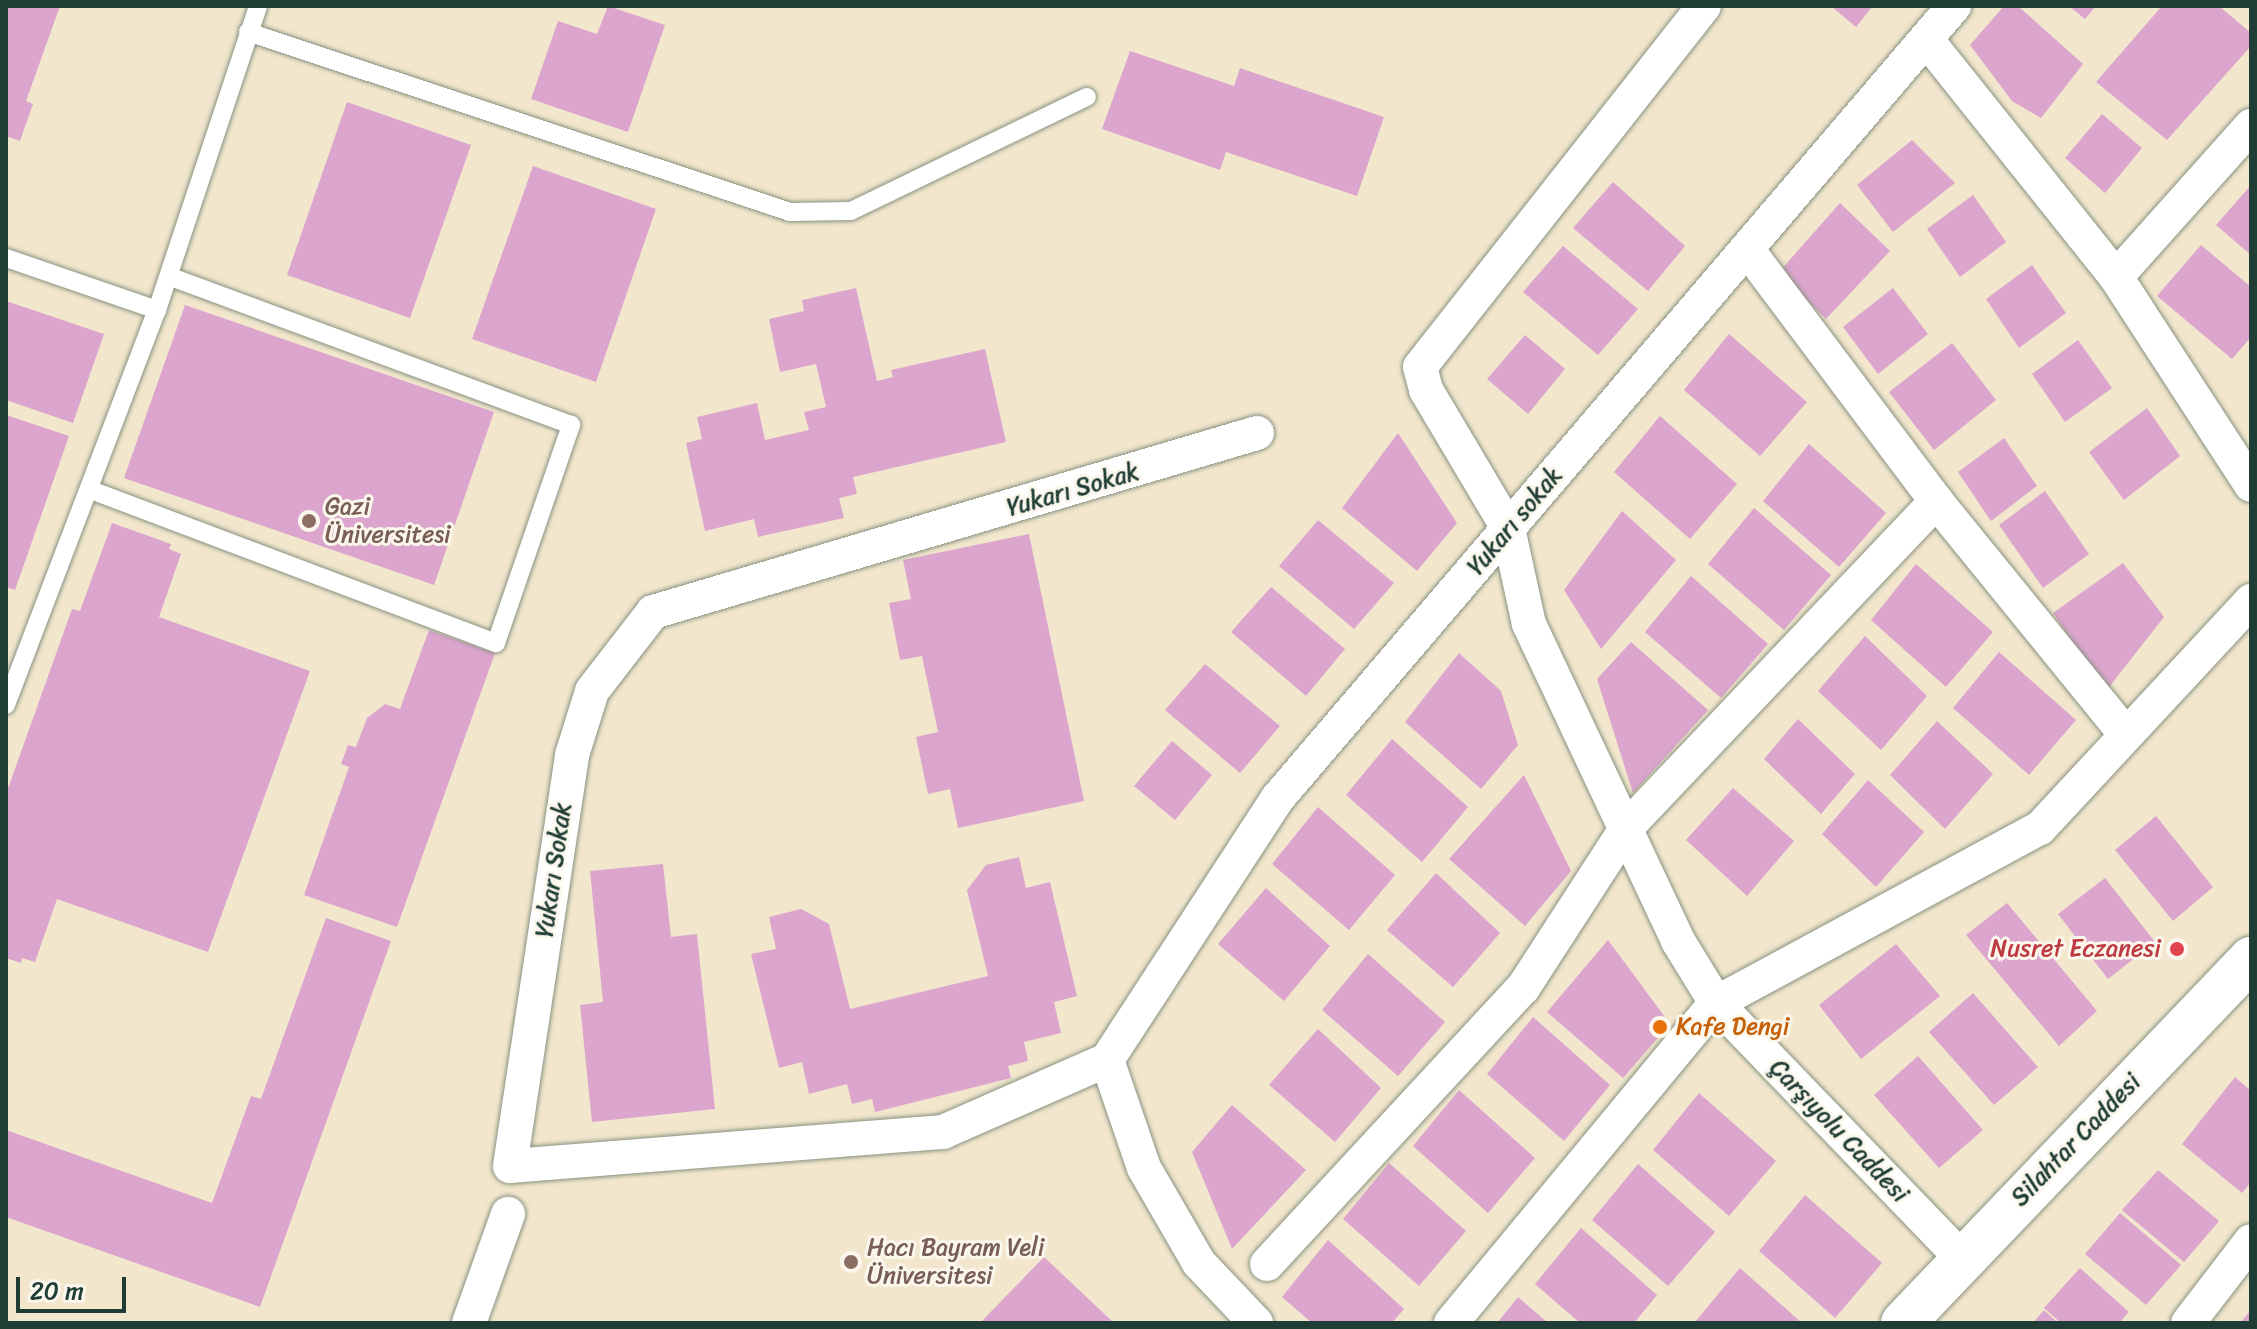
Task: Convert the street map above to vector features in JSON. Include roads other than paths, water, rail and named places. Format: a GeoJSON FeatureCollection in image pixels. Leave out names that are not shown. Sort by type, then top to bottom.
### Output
{"type":"FeatureCollection","features":[{"type":"Feature","properties":{"kind":"main road","name":"Silahtar Caddesi"},"geometry":{"type":"LineString","coordinates":[[1903,1323],[1961,1258],[2251,959]]}},
{"type":"Feature","properties":{"kind":"street","name":"Çarşıyolu Caddesi"},"geometry":{"type":"LineString","coordinates":[[1704,6],[1420,367],[1426,390],[1508,528],[1529,624],[1594,767],[1628,826],[1642,871],[1716,1003],[1961,1258]]}},
{"type":"Feature","properties":{"kind":"street","name":"Yukarı sokak"},"geometry":{"type":"LineString","coordinates":[[1107,1060],[1277,799],[1954,6]]}},
{"type":"Feature","properties":{"kind":"street"},"geometry":{"type":"LineString","coordinates":[[1926,39],[2116,277],[2251,485]]}},
{"type":"Feature","properties":{"kind":"street"},"geometry":{"type":"LineString","coordinates":[[2116,277],[2251,126]]}},
{"type":"Feature","properties":{"kind":"street"},"geometry":{"type":"LineString","coordinates":[[1747,249],[1936,501],[2126,735]]}},
{"type":"Feature","properties":{"kind":"street","name":"Yukarı Sokak"},"geometry":{"type":"LineString","coordinates":[[1107,1060],[943,1132],[510,1166],[572,755],[592,691],[653,612],[1257,433]]}},
{"type":"Feature","properties":{"kind":"street"},"geometry":{"type":"LineString","coordinates":[[1267,1264],[1523,988],[1628,826],[1936,501]]}},
{"type":"Feature","properties":{"kind":"street"},"geometry":{"type":"LineString","coordinates":[[1451,1323],[1716,1003],[2040,828],[2251,601]]}},
{"type":"Feature","properties":{"kind":"street"},"geometry":{"type":"LineString","coordinates":[[1107,1060],[1144,1168],[1199,1263],[1256,1323]]}},
{"type":"Feature","properties":{"kind":"street"},"geometry":{"type":"LineString","coordinates":[[469,1323],[508,1214]]}},
{"type":"Feature","properties":{"kind":"street"},"geometry":{"type":"LineString","coordinates":[[2188,1323],[2251,1241]]}},
{"type":"Feature","properties":{"kind":"lane"},"geometry":{"type":"LineString","coordinates":[[6,705],[91,490],[157,310],[258,6]]}},
{"type":"Feature","properties":{"kind":"lane"},"geometry":{"type":"LineString","coordinates":[[248,32],[790,212],[851,211],[1087,97]]}},
{"type":"Feature","properties":{"kind":"lane"},"geometry":{"type":"LineString","coordinates":[[6,258],[157,310]]}},
{"type":"Feature","properties":{"kind":"lane"},"geometry":{"type":"LineString","coordinates":[[91,490],[496,643],[571,425],[169,276]]}},
{"type":"Feature","properties":{"kind":"place","name":"Gazi Üniversitesi"},"geometry":{"type":"Point","coordinates":[309,521]}},
{"type":"Feature","properties":{"kind":"place","name":"Nusret Eczanesi"},"geometry":{"type":"Point","coordinates":[2177,949]}},
{"type":"Feature","properties":{"kind":"place","name":"Kafe Dengi"},"geometry":{"type":"Point","coordinates":[1660,1027]}},
{"type":"Feature","properties":{"kind":"place","name":"Hacı Bayram Veli Üniversitesi"},"geometry":{"type":"Point","coordinates":[851,1262]}}]}
